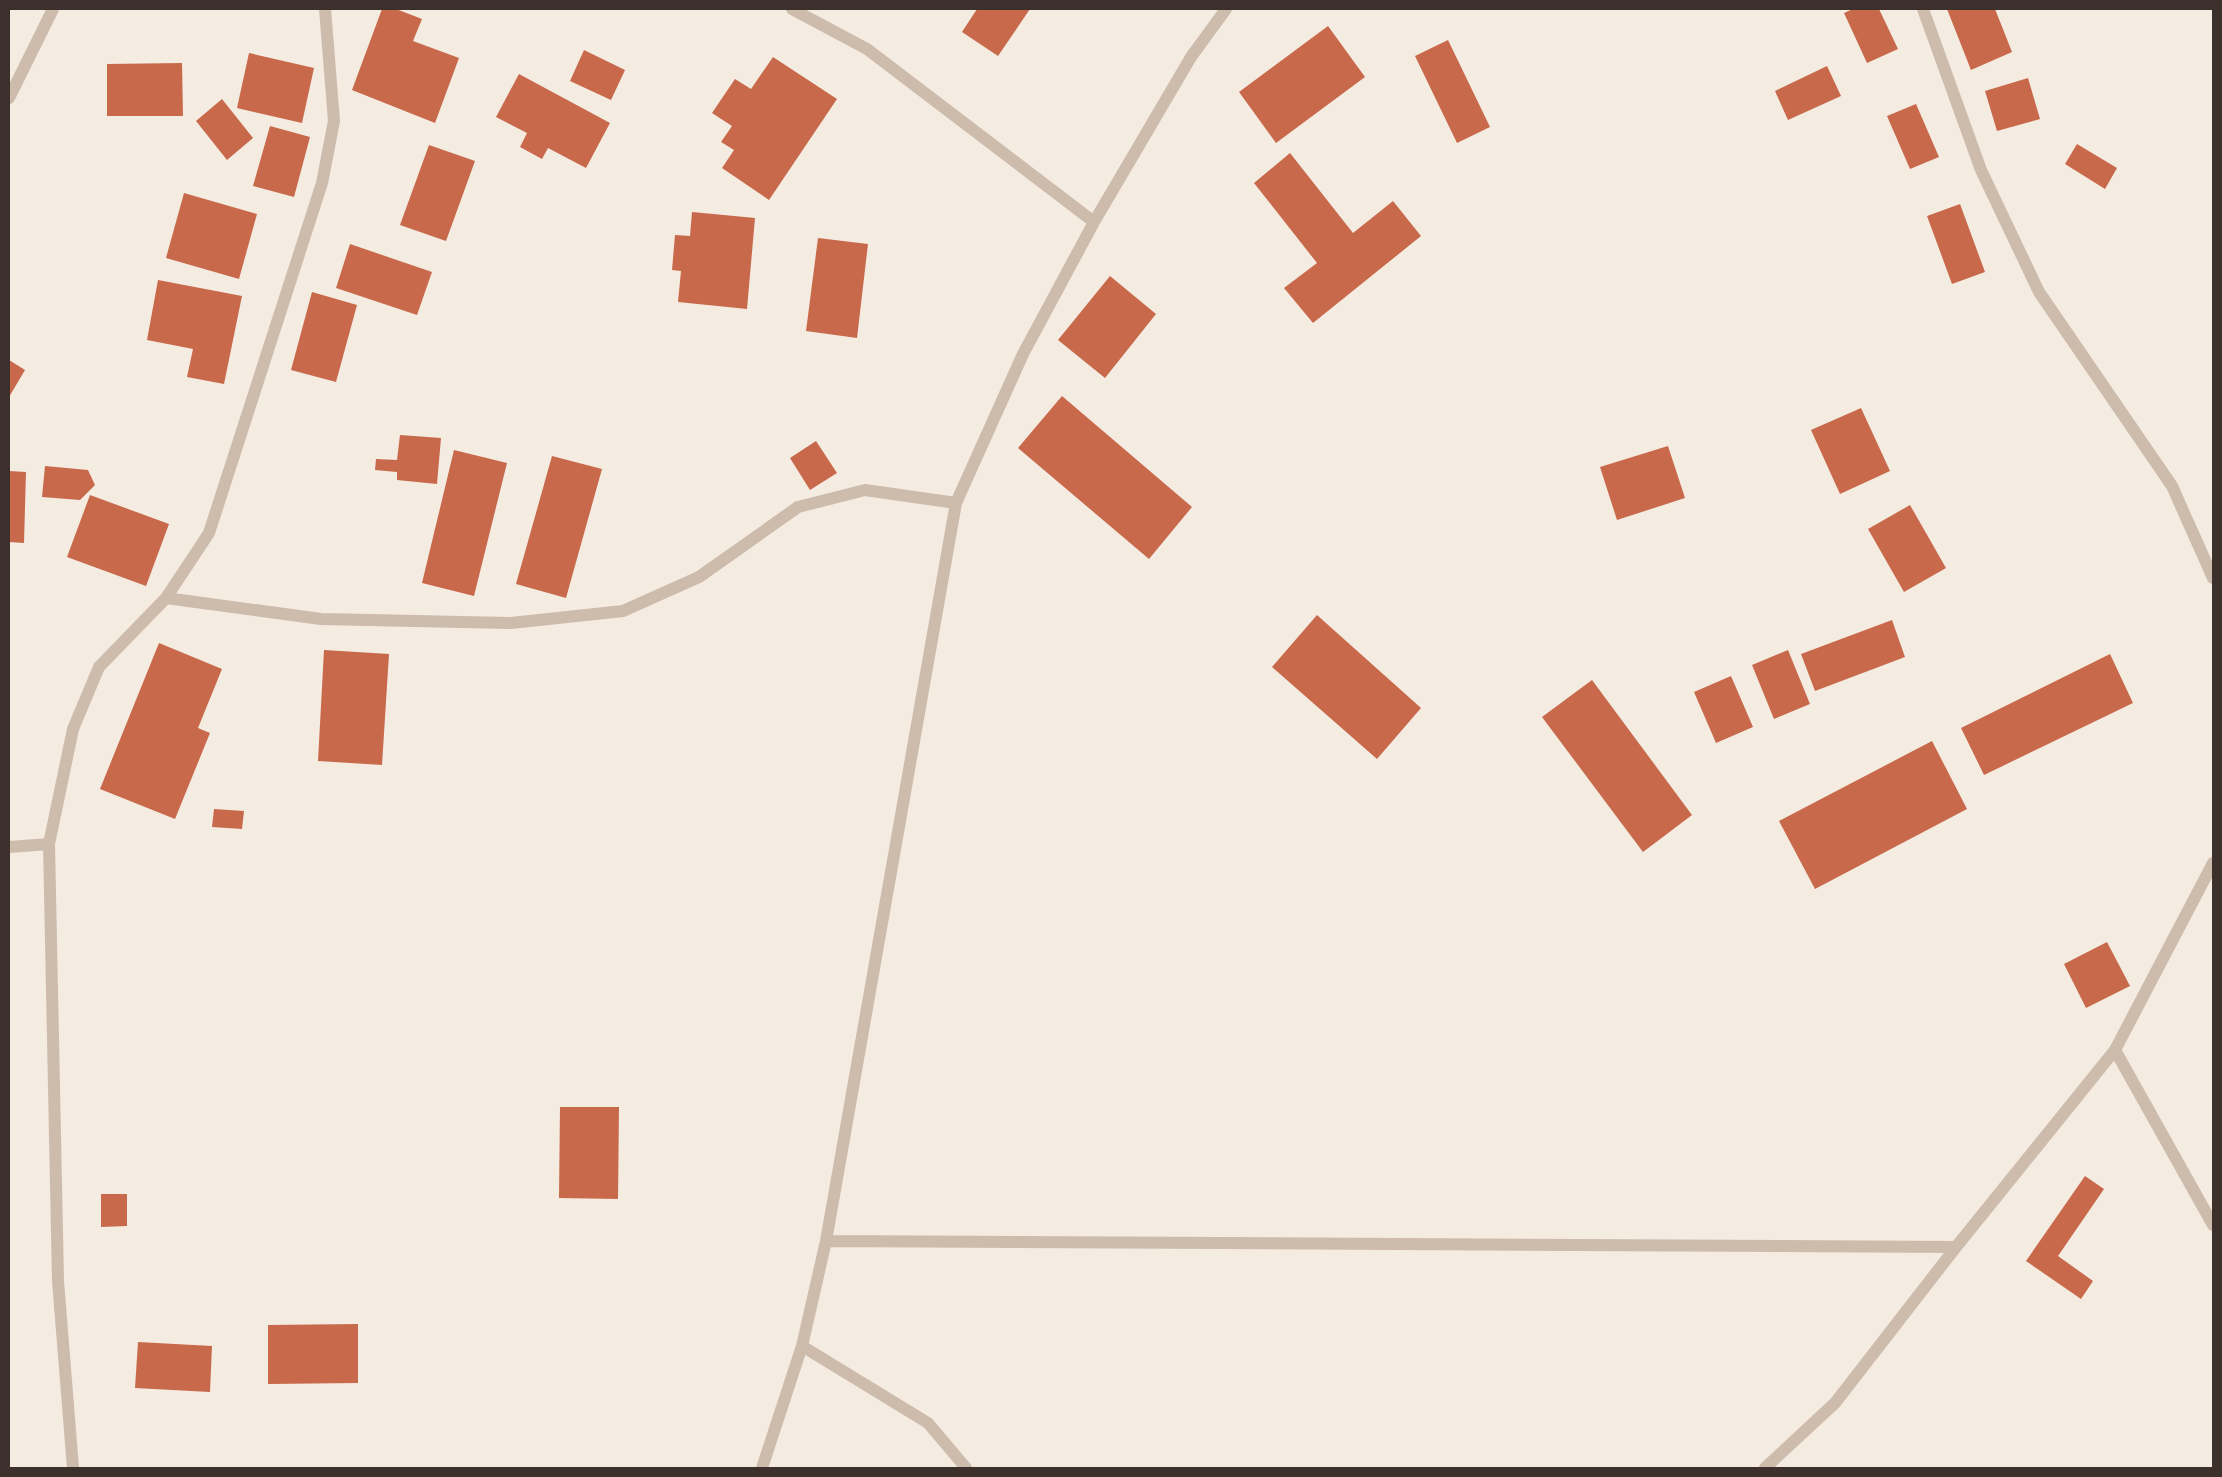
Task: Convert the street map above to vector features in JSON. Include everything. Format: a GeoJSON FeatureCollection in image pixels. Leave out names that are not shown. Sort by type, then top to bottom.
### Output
{"type":"FeatureCollection","features":[{"type":"Feature","properties":{"kind":"street"},"geometry":{"type":"LineString","coordinates":[[9,98],[53,9]]}},
{"type":"Feature","properties":{"kind":"street"},"geometry":{"type":"LineString","coordinates":[[73,1468],[58,1280],[48,844],[73,729],[100,667],[166,598],[209,533],[322,183],[334,121],[325,9]]}},
{"type":"Feature","properties":{"kind":"street"},"geometry":{"type":"LineString","coordinates":[[792,9],[867,49],[1094,222]]}},
{"type":"Feature","properties":{"kind":"street"},"geometry":{"type":"LineString","coordinates":[[762,1468],[802,1346],[826,1241],[956,503],[1023,354],[1094,222],[1191,56],[1226,9]]}},
{"type":"Feature","properties":{"kind":"street"},"geometry":{"type":"LineString","coordinates":[[1923,9],[1981,170],[2039,292],[2172,486],[2213,578]]}},
{"type":"Feature","properties":{"kind":"street"},"geometry":{"type":"LineString","coordinates":[[166,598],[320,619],[511,623],[623,611],[699,577],[798,507],[865,490],[956,503]]}},
{"type":"Feature","properties":{"kind":"street"},"geometry":{"type":"LineString","coordinates":[[9,847],[48,844]]}},
{"type":"Feature","properties":{"kind":"street"},"geometry":{"type":"LineString","coordinates":[[1765,1468],[1835,1403],[1956,1247],[2115,1050],[2213,863]]}},
{"type":"Feature","properties":{"kind":"street"},"geometry":{"type":"LineString","coordinates":[[2115,1050],[2213,1225]]}},
{"type":"Feature","properties":{"kind":"street"},"geometry":{"type":"LineString","coordinates":[[826,1241],[1956,1247]]}},
{"type":"Feature","properties":{"kind":"street"},"geometry":{"type":"LineString","coordinates":[[802,1346],[928,1424],[966,1468]]}},
{"type":"Feature","properties":{"kind":"building"},"geometry":{"type":"Polygon","coordinates":[[[382,9],[396,9],[422,19],[413,41],[459,58],[435,123],[352,90],[382,9]]]}},
{"type":"Feature","properties":{"kind":"building"},"geometry":{"type":"Polygon","coordinates":[[[977,9],[1030,9],[998,56],[962,32],[977,9]]]}},
{"type":"Feature","properties":{"kind":"building"},"geometry":{"type":"Polygon","coordinates":[[[1853,9],[1879,9],[1898,49],[1867,63],[1844,13],[1853,9]]]}},
{"type":"Feature","properties":{"kind":"building"},"geometry":{"type":"Polygon","coordinates":[[[1947,9],[1995,9],[2012,52],[1971,70],[1947,9]]]}},
{"type":"Feature","properties":{"kind":"building"},"geometry":{"type":"Polygon","coordinates":[[[1328,26],[1365,77],[1276,143],[1239,92],[1328,26]]]}},
{"type":"Feature","properties":{"kind":"building"},"geometry":{"type":"Polygon","coordinates":[[[1448,40],[1490,127],[1457,143],[1415,56],[1448,40]]]}},
{"type":"Feature","properties":{"kind":"building"},"geometry":{"type":"Polygon","coordinates":[[[584,50],[625,70],[611,100],[570,81],[584,50]]]}},
{"type":"Feature","properties":{"kind":"building"},"geometry":{"type":"Polygon","coordinates":[[[249,53],[314,68],[302,123],[237,108],[249,53]]]}},
{"type":"Feature","properties":{"kind":"building"},"geometry":{"type":"Polygon","coordinates":[[[773,57],[837,99],[769,200],[722,168],[734,150],[721,142],[732,126],[712,113],[735,79],[751,89],[773,57]]]}},
{"type":"Feature","properties":{"kind":"building"},"geometry":{"type":"Polygon","coordinates":[[[182,63],[183,116],[107,116],[107,64],[182,63]]]}},
{"type":"Feature","properties":{"kind":"building"},"geometry":{"type":"Polygon","coordinates":[[[1827,66],[1841,96],[1788,120],[1775,91],[1827,66]]]}},
{"type":"Feature","properties":{"kind":"building"},"geometry":{"type":"Polygon","coordinates":[[[519,74],[610,123],[586,168],[548,148],[542,159],[520,147],[527,133],[496,117],[519,74]]]}},
{"type":"Feature","properties":{"kind":"building"},"geometry":{"type":"Polygon","coordinates":[[[2028,78],[2040,119],[1997,131],[1985,91],[2028,78]]]}},
{"type":"Feature","properties":{"kind":"building"},"geometry":{"type":"Polygon","coordinates":[[[222,99],[253,138],[227,160],[196,121],[222,99]]]}},
{"type":"Feature","properties":{"kind":"building"},"geometry":{"type":"Polygon","coordinates":[[[1916,104],[1939,157],[1910,169],[1887,116],[1916,104]]]}},
{"type":"Feature","properties":{"kind":"building"},"geometry":{"type":"Polygon","coordinates":[[[270,126],[310,137],[294,197],[253,186],[270,126]]]}},
{"type":"Feature","properties":{"kind":"building"},"geometry":{"type":"Polygon","coordinates":[[[2077,144],[2117,168],[2105,189],[2065,164],[2077,144]]]}},
{"type":"Feature","properties":{"kind":"building"},"geometry":{"type":"Polygon","coordinates":[[[429,145],[475,161],[446,241],[400,225],[429,145]]]}},
{"type":"Feature","properties":{"kind":"building"},"geometry":{"type":"Polygon","coordinates":[[[1290,153],[1353,233],[1393,201],[1421,236],[1313,323],[1284,288],[1317,263],[1254,183],[1290,153]]]}},
{"type":"Feature","properties":{"kind":"building"},"geometry":{"type":"Polygon","coordinates":[[[184,193],[257,214],[239,279],[166,258],[184,193]]]}},
{"type":"Feature","properties":{"kind":"building"},"geometry":{"type":"Polygon","coordinates":[[[1960,204],[1985,272],[1952,284],[1927,216],[1960,204]]]}},
{"type":"Feature","properties":{"kind":"building"},"geometry":{"type":"Polygon","coordinates":[[[692,212],[755,218],[747,309],[678,302],[681,271],[672,270],[675,235],[690,236],[692,212]]]}},
{"type":"Feature","properties":{"kind":"building"},"geometry":{"type":"Polygon","coordinates":[[[818,238],[868,244],[857,338],[806,331],[818,238]]]}},
{"type":"Feature","properties":{"kind":"building"},"geometry":{"type":"Polygon","coordinates":[[[350,244],[432,272],[417,315],[336,288],[350,244]]]}},
{"type":"Feature","properties":{"kind":"building"},"geometry":{"type":"Polygon","coordinates":[[[1110,276],[1156,314],[1105,378],[1058,340],[1110,276]]]}},
{"type":"Feature","properties":{"kind":"building"},"geometry":{"type":"Polygon","coordinates":[[[158,280],[242,296],[224,384],[187,377],[193,349],[147,340],[158,280]]]}},
{"type":"Feature","properties":{"kind":"building"},"geometry":{"type":"Polygon","coordinates":[[[312,292],[357,305],[336,382],[291,370],[312,292]]]}},
{"type":"Feature","properties":{"kind":"building"},"geometry":{"type":"Polygon","coordinates":[[[9,360],[25,370],[9,397],[9,360]]]}},
{"type":"Feature","properties":{"kind":"building"},"geometry":{"type":"Polygon","coordinates":[[[1062,396],[1192,507],[1149,559],[1018,448],[1062,396]]]}},
{"type":"Feature","properties":{"kind":"building"},"geometry":{"type":"Polygon","coordinates":[[[1861,408],[1890,471],[1840,494],[1811,430],[1861,408]]]}},
{"type":"Feature","properties":{"kind":"building"},"geometry":{"type":"Polygon","coordinates":[[[400,435],[441,438],[437,484],[397,480],[397,472],[375,470],[376,459],[397,460],[400,435]]]}},
{"type":"Feature","properties":{"kind":"building"},"geometry":{"type":"Polygon","coordinates":[[[816,441],[837,473],[810,490],[790,458],[816,441]]]}},
{"type":"Feature","properties":{"kind":"building"},"geometry":{"type":"Polygon","coordinates":[[[1668,446],[1685,498],[1617,520],[1600,467],[1668,446]]]}},
{"type":"Feature","properties":{"kind":"building"},"geometry":{"type":"Polygon","coordinates":[[[454,450],[507,463],[474,596],[422,583],[454,450]]]}},
{"type":"Feature","properties":{"kind":"building"},"geometry":{"type":"Polygon","coordinates":[[[552,456],[602,469],[566,598],[516,584],[552,456]]]}},
{"type":"Feature","properties":{"kind":"building"},"geometry":{"type":"Polygon","coordinates":[[[45,466],[88,470],[95,485],[80,500],[42,497],[45,466]]]}},
{"type":"Feature","properties":{"kind":"building"},"geometry":{"type":"Polygon","coordinates":[[[9,471],[26,472],[24,543],[9,542],[9,471]]]}},
{"type":"Feature","properties":{"kind":"building"},"geometry":{"type":"Polygon","coordinates":[[[90,495],[169,524],[146,586],[67,557],[90,495]]]}},
{"type":"Feature","properties":{"kind":"building"},"geometry":{"type":"Polygon","coordinates":[[[1910,505],[1946,568],[1904,592],[1868,529],[1910,505]]]}},
{"type":"Feature","properties":{"kind":"building"},"geometry":{"type":"Polygon","coordinates":[[[1317,615],[1421,708],[1377,759],[1272,667],[1317,615]]]}},
{"type":"Feature","properties":{"kind":"building"},"geometry":{"type":"Polygon","coordinates":[[[1892,620],[1905,657],[1815,691],[1801,654],[1892,620]]]}},
{"type":"Feature","properties":{"kind":"building"},"geometry":{"type":"Polygon","coordinates":[[[159,643],[222,669],[198,728],[210,733],[175,819],[100,789],[159,643]]]}},
{"type":"Feature","properties":{"kind":"building"},"geometry":{"type":"Polygon","coordinates":[[[324,650],[389,654],[382,765],[318,761],[324,650]]]}},
{"type":"Feature","properties":{"kind":"building"},"geometry":{"type":"Polygon","coordinates":[[[1788,650],[1810,704],[1774,719],[1752,665],[1788,650]]]}},
{"type":"Feature","properties":{"kind":"building"},"geometry":{"type":"Polygon","coordinates":[[[2110,654],[2133,703],[1984,775],[1961,728],[2110,654]]]}},
{"type":"Feature","properties":{"kind":"building"},"geometry":{"type":"Polygon","coordinates":[[[1731,676],[1753,727],[1716,743],[1694,692],[1731,676]]]}},
{"type":"Feature","properties":{"kind":"building"},"geometry":{"type":"Polygon","coordinates":[[[1592,680],[1692,815],[1643,852],[1542,717],[1592,680]]]}},
{"type":"Feature","properties":{"kind":"building"},"geometry":{"type":"Polygon","coordinates":[[[1932,741],[1967,809],[1815,889],[1779,821],[1932,741]]]}},
{"type":"Feature","properties":{"kind":"building"},"geometry":{"type":"Polygon","coordinates":[[[214,809],[244,811],[242,829],[212,827],[214,809]]]}},
{"type":"Feature","properties":{"kind":"building"},"geometry":{"type":"Polygon","coordinates":[[[2107,942],[2130,986],[2086,1008],[2064,964],[2107,942]]]}},
{"type":"Feature","properties":{"kind":"building"},"geometry":{"type":"Polygon","coordinates":[[[560,1107],[619,1107],[618,1199],[559,1198],[560,1107]]]}},
{"type":"Feature","properties":{"kind":"building"},"geometry":{"type":"Polygon","coordinates":[[[2085,1176],[2104,1189],[2058,1256],[2093,1281],[2081,1299],[2026,1261],[2085,1176]]]}},
{"type":"Feature","properties":{"kind":"building"},"geometry":{"type":"Polygon","coordinates":[[[101,1194],[127,1194],[127,1226],[101,1227],[101,1194]]]}},
{"type":"Feature","properties":{"kind":"building"},"geometry":{"type":"Polygon","coordinates":[[[358,1324],[358,1383],[268,1384],[268,1325],[358,1324]]]}},
{"type":"Feature","properties":{"kind":"building"},"geometry":{"type":"Polygon","coordinates":[[[138,1342],[212,1346],[210,1392],[135,1388],[138,1342]]]}}]}
